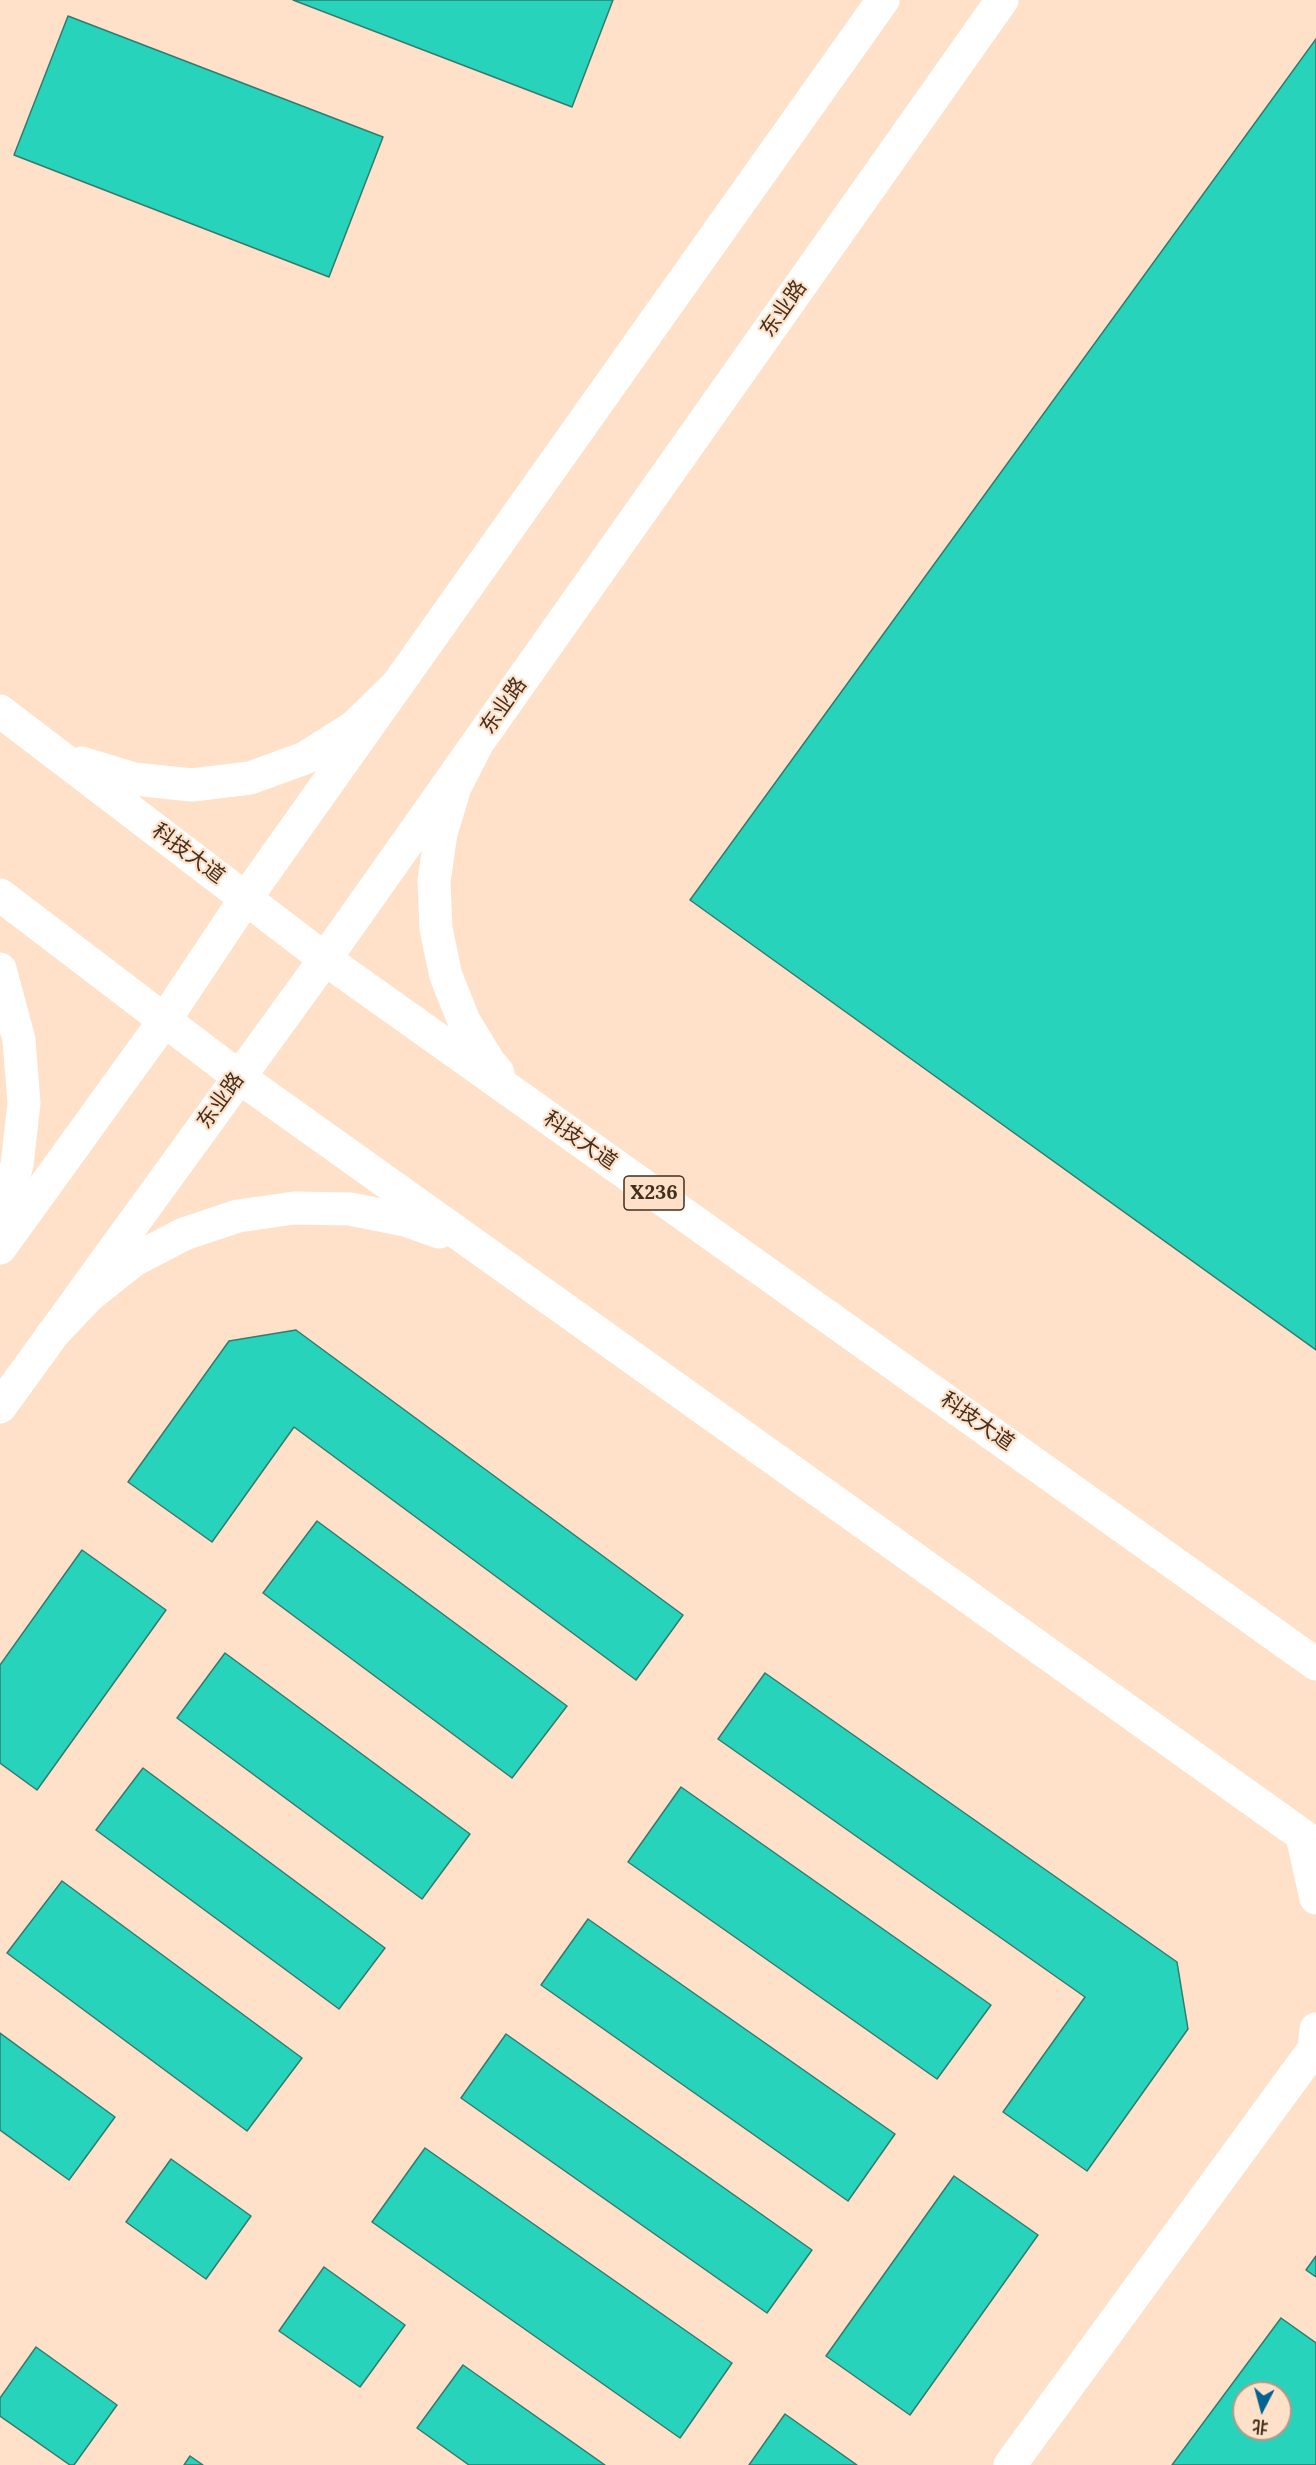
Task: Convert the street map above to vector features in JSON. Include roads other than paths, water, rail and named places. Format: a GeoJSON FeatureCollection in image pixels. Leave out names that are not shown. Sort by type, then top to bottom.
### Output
{"type":"FeatureCollection","features":[{"type":"Feature","properties":{"kind":"main road"},"geometry":{"type":"LineString","coordinates":[[0,1248],[165,1021],[246,898],[884,0]]}},
{"type":"Feature","properties":{"kind":"main road","name":"东业路"},"geometry":{"type":"LineString","coordinates":[[0,1407],[325,960],[1002,0]]}},
{"type":"Feature","properties":{"kind":"main road"},"geometry":{"type":"LineString","coordinates":[[28,732],[78,761],[134,779],[192,785],[250,778],[305,758],[354,727],[396,686]]}},
{"type":"Feature","properties":{"kind":"main road","name":"科技大道"},"geometry":{"type":"LineString","coordinates":[[0,711],[325,960],[1316,1664]]}},
{"type":"Feature","properties":{"kind":"main road"},"geometry":{"type":"LineString","coordinates":[[477,744],[455,787],[441,833],[434,881],[436,929],[446,976],[464,1021],[489,1062],[521,1099]]}},
{"type":"Feature","properties":{"kind":"main road"},"geometry":{"type":"LineString","coordinates":[[0,895],[239,1077],[1309,1840],[1316,1898]]}},
{"type":"Feature","properties":{"kind":"main road"},"geometry":{"type":"LineString","coordinates":[[0,969],[19,1040],[24,1103],[17,1165],[0,1227]]}},
{"type":"Feature","properties":{"kind":"main road"},"geometry":{"type":"LineString","coordinates":[[51,1336],[90,1295],[134,1260],[184,1234],[238,1216],[294,1208],[350,1209],[405,1220],[459,1240],[507,1269]]}},
{"type":"Feature","properties":{"kind":"main road"},"geometry":{"type":"LineString","coordinates":[[1010,2465],[1315,2042]]}}]}
